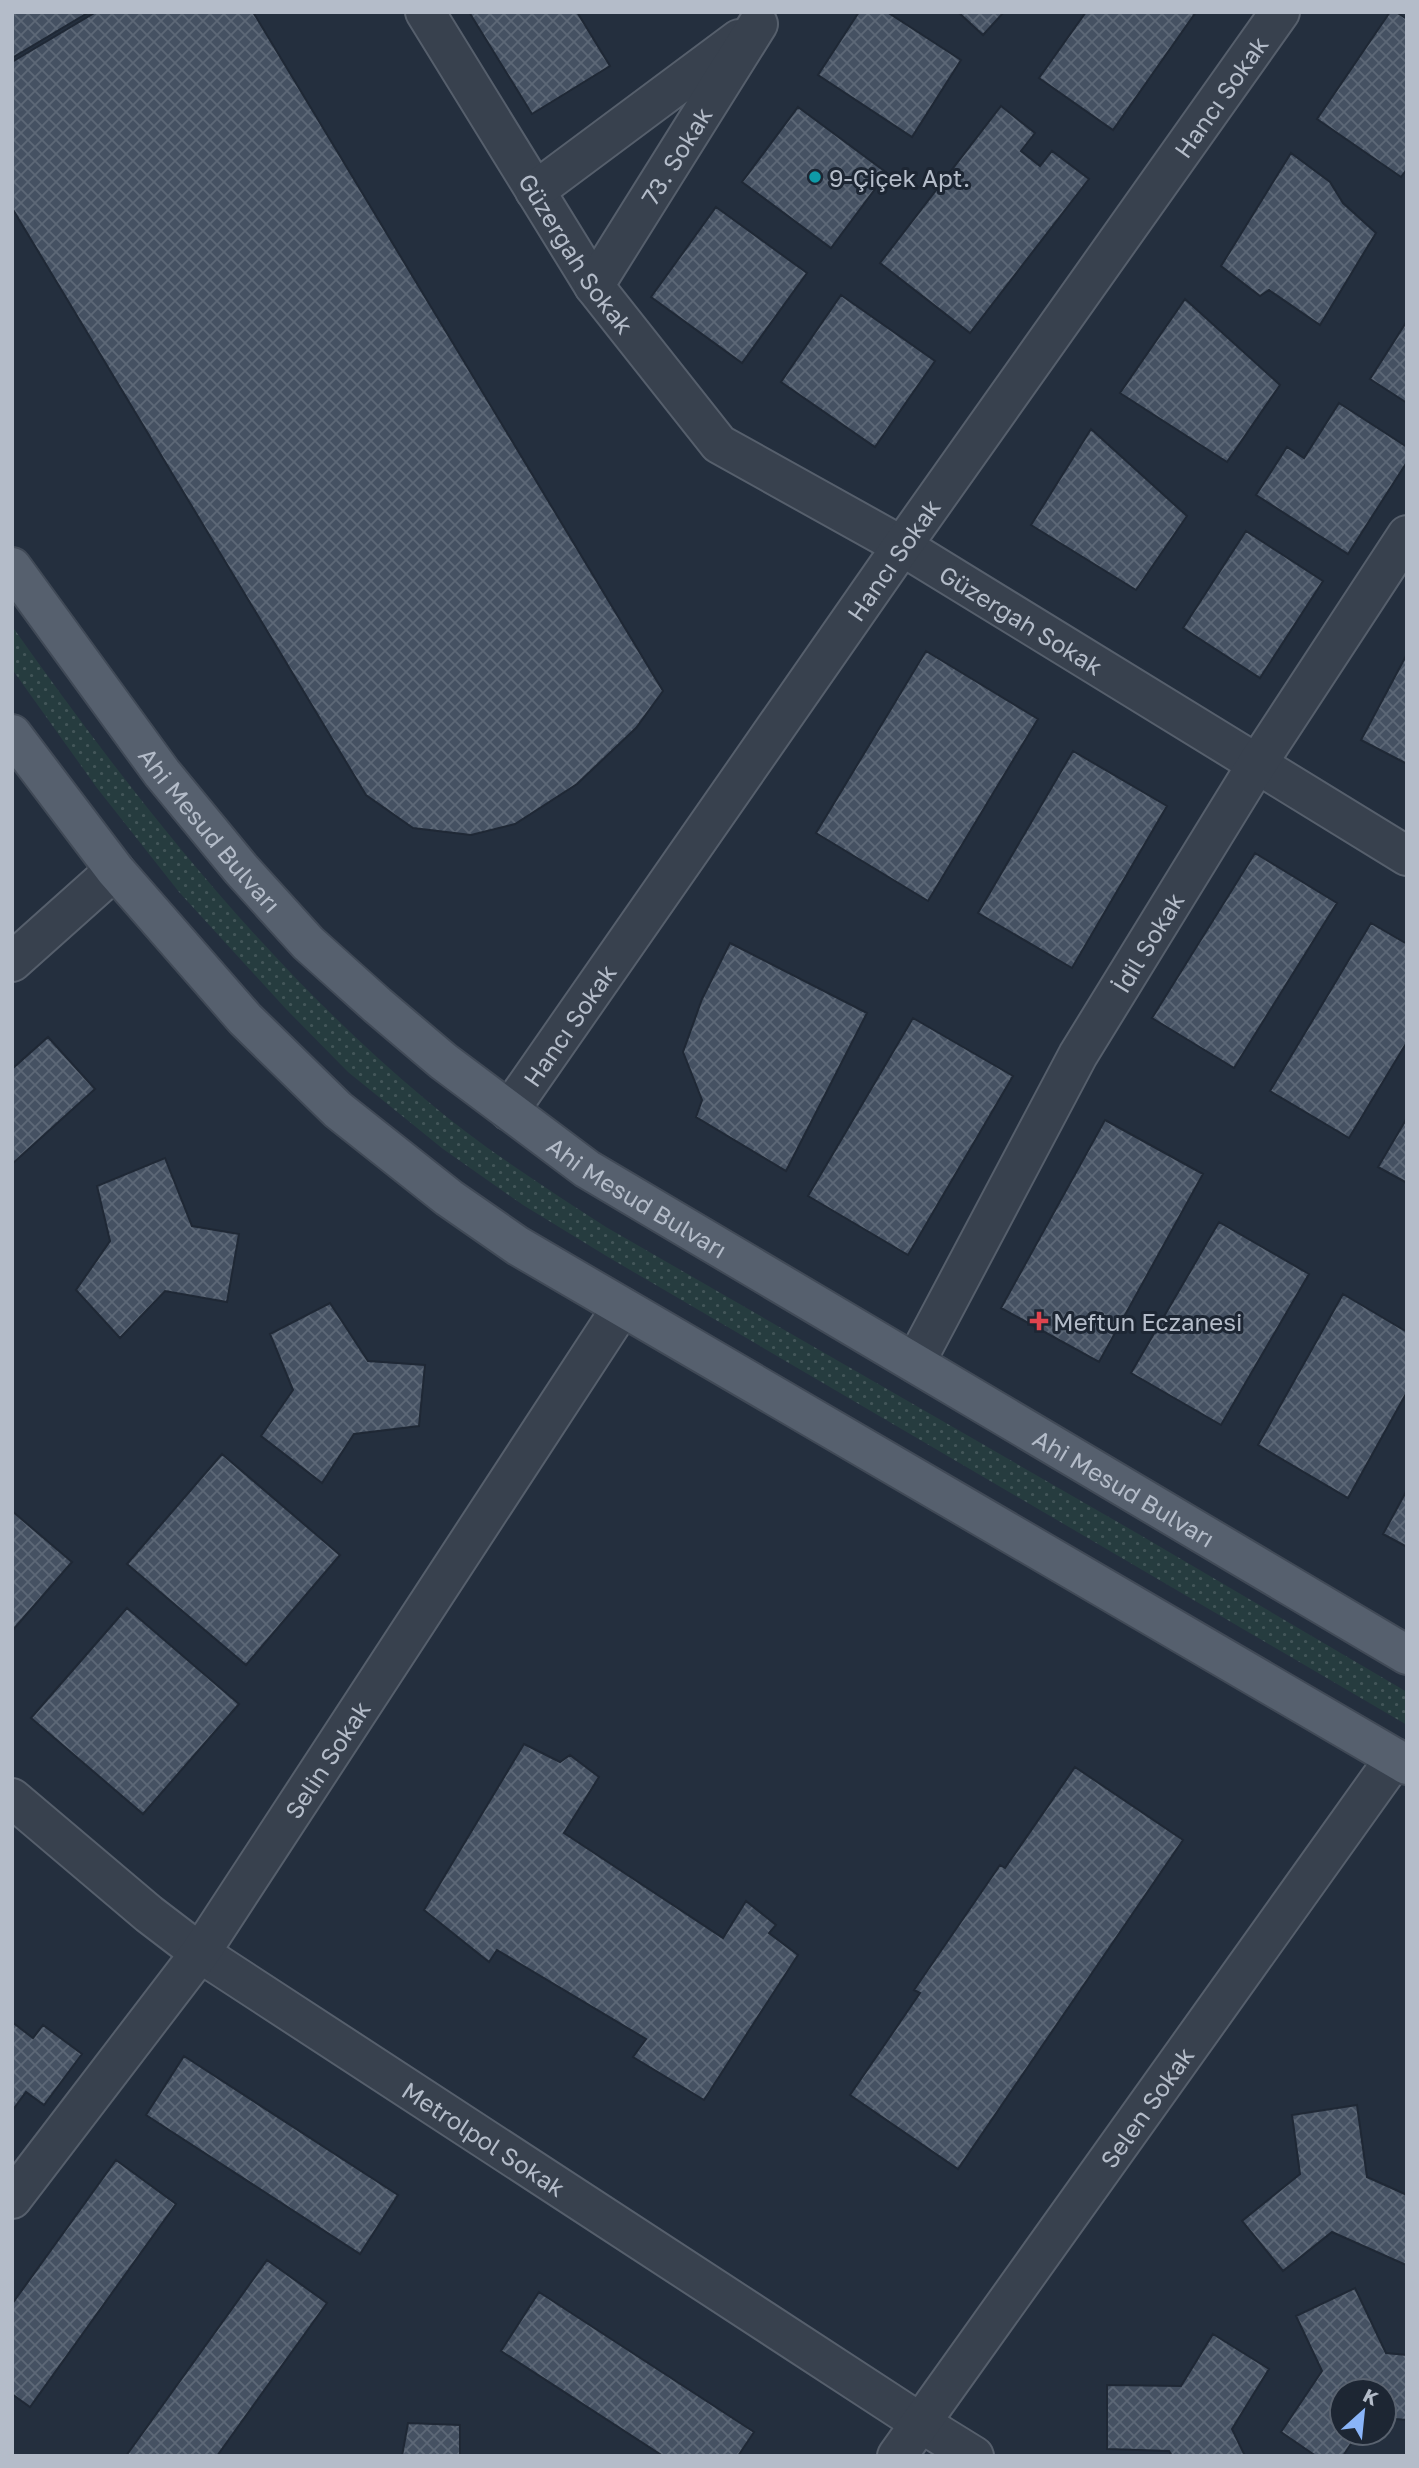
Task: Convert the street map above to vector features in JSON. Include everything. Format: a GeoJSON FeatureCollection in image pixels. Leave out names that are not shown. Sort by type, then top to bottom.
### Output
{"type":"FeatureCollection","features":[{"type":"Feature","properties":{"kind":"main road","name":"Ahi Mesud Bulvarı"},"geometry":{"type":"LineString","coordinates":[[12,567],[162,773],[240,869],[308,943],[377,1005],[509,1111],[587,1169],[1407,1655]]}},
{"type":"Feature","properties":{"kind":"main road"},"geometry":{"type":"LineString","coordinates":[[12,734],[115,870],[245,1019],[338,1110],[449,1198],[517,1246],[1401,1762]]}},
{"type":"Feature","properties":{"kind":"street","name":"Güzergah Sokak"},"geometry":{"type":"LineString","coordinates":[[425,12],[594,286],[719,444],[902,546],[1407,856]]}},
{"type":"Feature","properties":{"kind":"street","name":"Hancı Sokak"},"geometry":{"type":"LineString","coordinates":[[509,1111],[902,546],[1280,12]]}},
{"type":"Feature","properties":{"kind":"street","name":"73. Sokak"},"geometry":{"type":"LineString","coordinates":[[535,191],[766,18]]}},
{"type":"Feature","properties":{"kind":"street","name":"73. Sokak"},"geometry":{"type":"LineString","coordinates":[[594,286],[766,18]]}},
{"type":"Feature","properties":{"kind":"street","name":"İdil Sokak"},"geometry":{"type":"LineString","coordinates":[[915,1363],[1078,1055],[1257,764],[1407,535]]}},
{"type":"Feature","properties":{"kind":"street"},"geometry":{"type":"LineString","coordinates":[[12,962],[115,870]]}},
{"type":"Feature","properties":{"kind":"street","name":"Selin Sokak"},"geometry":{"type":"LineString","coordinates":[[12,2199],[200,1952],[622,1307]]}},
{"type":"Feature","properties":{"kind":"street","name":"Selen Sokak"},"geometry":{"type":"LineString","coordinates":[[897,2456],[919,2422],[1401,1762]]}},
{"type":"Feature","properties":{"kind":"street","name":"Metrolpol Sokak"},"geometry":{"type":"LineString","coordinates":[[12,1798],[149,1914],[200,1952],[974,2456]]}},
{"type":"Feature","properties":{"kind":"green space"},"geometry":{"type":"Polygon","coordinates":[[[12,626],[153,815],[256,935],[366,1047],[446,1117],[606,1227],[1407,1692],[1407,1725],[608,1257],[523,1205],[443,1149],[348,1072],[179,892],[97,788],[12,669],[12,626]]]}},
{"type":"Feature","properties":{"kind":"building"},"geometry":{"type":"Polygon","coordinates":[[[12,12],[89,12],[12,58],[12,12]]]}},
{"type":"Feature","properties":{"kind":"building"},"geometry":{"type":"Polygon","coordinates":[[[96,12],[253,12],[663,691],[636,728],[577,784],[515,824],[471,835],[413,828],[366,795],[12,208],[12,62],[96,12]]]}},
{"type":"Feature","properties":{"kind":"building"},"geometry":{"type":"Polygon","coordinates":[[[469,12],[577,12],[610,66],[532,114],[469,12]]]}},
{"type":"Feature","properties":{"kind":"building"},"geometry":{"type":"Polygon","coordinates":[[[859,12],[887,12],[961,60],[912,137],[818,75],[859,12]]]}},
{"type":"Feature","properties":{"kind":"building"},"geometry":{"type":"Polygon","coordinates":[[[958,12],[1004,12],[983,35],[958,12]]]}},
{"type":"Feature","properties":{"kind":"building"},"geometry":{"type":"Polygon","coordinates":[[[1086,12],[1196,12],[1113,130],[1039,78],[1086,12]]]}},
{"type":"Feature","properties":{"kind":"building"},"geometry":{"type":"Polygon","coordinates":[[[1390,12],[1396,12],[1407,19],[1407,169],[1401,177],[1317,119],[1390,12]]]}},
{"type":"Feature","properties":{"kind":"building"},"geometry":{"type":"Polygon","coordinates":[[[1001,106],[1035,133],[1021,151],[1040,166],[1052,151],[1089,179],[970,333],[880,263],[1001,106]]]}},
{"type":"Feature","properties":{"kind":"building","name":"9-Çiçek Apt."},"geometry":{"type":"Polygon","coordinates":[[[798,107],[887,173],[831,248],[742,182],[798,107]]]}},
{"type":"Feature","properties":{"kind":"building"},"geometry":{"type":"Polygon","coordinates":[[[1291,153],[1330,182],[1343,203],[1376,233],[1320,325],[1269,290],[1260,296],[1221,266],[1291,153]]]}},
{"type":"Feature","properties":{"kind":"building"},"geometry":{"type":"Polygon","coordinates":[[[716,207],[807,273],[742,363],[651,297],[716,207]]]}},
{"type":"Feature","properties":{"kind":"building"},"geometry":{"type":"Polygon","coordinates":[[[841,295],[935,361],[875,447],[781,382],[841,295]]]}},
{"type":"Feature","properties":{"kind":"building"},"geometry":{"type":"Polygon","coordinates":[[[1185,299],[1280,385],[1227,462],[1120,393],[1185,299]]]}},
{"type":"Feature","properties":{"kind":"building"},"geometry":{"type":"Polygon","coordinates":[[[1407,321],[1407,403],[1370,379],[1407,321]]]}},
{"type":"Feature","properties":{"kind":"building"},"geometry":{"type":"Polygon","coordinates":[[[1339,403],[1407,447],[1407,462],[1348,554],[1256,495],[1287,447],[1304,458],[1339,403]]]}},
{"type":"Feature","properties":{"kind":"building"},"geometry":{"type":"Polygon","coordinates":[[[1091,429],[1187,516],[1136,590],[1031,525],[1091,429]]]}},
{"type":"Feature","properties":{"kind":"building"},"geometry":{"type":"Polygon","coordinates":[[[1246,531],[1323,581],[1260,678],[1183,628],[1246,531]]]}},
{"type":"Feature","properties":{"kind":"building"},"geometry":{"type":"Polygon","coordinates":[[[926,651],[1038,719],[928,901],[816,833],[926,651]]]}},
{"type":"Feature","properties":{"kind":"building"},"geometry":{"type":"Polygon","coordinates":[[[1407,654],[1407,764],[1361,740],[1407,654]]]}},
{"type":"Feature","properties":{"kind":"building"},"geometry":{"type":"Polygon","coordinates":[[[1073,751],[1167,806],[1072,968],[978,913],[1073,751]]]}},
{"type":"Feature","properties":{"kind":"building"},"geometry":{"type":"Polygon","coordinates":[[[1255,853],[1337,903],[1234,1068],[1152,1018],[1255,853]]]}},
{"type":"Feature","properties":{"kind":"building"},"geometry":{"type":"Polygon","coordinates":[[[1371,923],[1407,944],[1407,1042],[1349,1138],[1270,1091],[1371,923]]]}},
{"type":"Feature","properties":{"kind":"building"},"geometry":{"type":"Polygon","coordinates":[[[730,943],[867,1013],[786,1171],[696,1117],[702,1100],[683,1052],[702,999],[730,943]]]}},
{"type":"Feature","properties":{"kind":"building"},"geometry":{"type":"Polygon","coordinates":[[[913,1018],[1013,1076],[908,1255],[808,1196],[913,1018]]]}},
{"type":"Feature","properties":{"kind":"building"},"geometry":{"type":"Polygon","coordinates":[[[48,1037],[95,1089],[12,1164],[12,1069],[48,1037]]]}},
{"type":"Feature","properties":{"kind":"building"},"geometry":{"type":"Polygon","coordinates":[[[1407,1118],[1407,1183],[1378,1167],[1407,1118]]]}},
{"type":"Feature","properties":{"kind":"building"},"geometry":{"type":"Polygon","coordinates":[[[1105,1120],[1203,1174],[1099,1362],[1001,1308],[1105,1120]]]}},
{"type":"Feature","properties":{"kind":"building"},"geometry":{"type":"Polygon","coordinates":[[[165,1158],[192,1226],[239,1234],[227,1302],[165,1291],[120,1338],[76,1290],[110,1241],[97,1186],[165,1158]]]}},
{"type":"Feature","properties":{"kind":"building"},"geometry":{"type":"Polygon","coordinates":[[[1219,1222],[1309,1274],[1221,1425],[1131,1373],[1219,1222]]]}},
{"type":"Feature","properties":{"kind":"building"},"geometry":{"type":"Polygon","coordinates":[[[1343,1294],[1407,1332],[1407,1392],[1348,1498],[1258,1445],[1343,1294]]]}},
{"type":"Feature","properties":{"kind":"building"},"geometry":{"type":"Polygon","coordinates":[[[330,1303],[368,1361],[425,1365],[419,1426],[354,1434],[322,1483],[261,1436],[293,1390],[270,1334],[330,1303]]]}},
{"type":"Feature","properties":{"kind":"building"},"geometry":{"type":"Polygon","coordinates":[[[222,1454],[340,1555],[246,1665],[127,1564],[222,1454]]]}},
{"type":"Feature","properties":{"kind":"building"},"geometry":{"type":"Polygon","coordinates":[[[1407,1490],[1407,1547],[1383,1534],[1407,1490]]]}},
{"type":"Feature","properties":{"kind":"building"},"geometry":{"type":"Polygon","coordinates":[[[12,1511],[72,1562],[12,1631],[12,1511]]]}},
{"type":"Feature","properties":{"kind":"building"},"geometry":{"type":"Polygon","coordinates":[[[127,1608],[239,1704],[143,1814],[31,1718],[127,1608]]]}},
{"type":"Feature","properties":{"kind":"building"},"geometry":{"type":"Polygon","coordinates":[[[524,1744],[560,1762],[570,1755],[599,1777],[564,1833],[723,1938],[746,1901],[776,1925],[769,1933],[798,1955],[704,2100],[633,2057],[646,2039],[497,1950],[489,1962],[424,1910],[524,1744]]]}},
{"type":"Feature","properties":{"kind":"building"},"geometry":{"type":"Polygon","coordinates":[[[1075,1767],[1183,1840],[958,2169],[850,2095],[920,1993],[914,1990],[1000,1865],[1005,1868],[1075,1767]]]}},
{"type":"Feature","properties":{"kind":"building"},"geometry":{"type":"Polygon","coordinates":[[[12,2022],[33,2038],[43,2025],[82,2054],[44,2105],[26,2092],[12,2111],[12,2022]]]}},
{"type":"Feature","properties":{"kind":"building"},"geometry":{"type":"Polygon","coordinates":[[[184,2056],[398,2195],[360,2254],[146,2115],[184,2056]]]}},
{"type":"Feature","properties":{"kind":"building"},"geometry":{"type":"Polygon","coordinates":[[[1357,2105],[1367,2177],[1407,2195],[1406,2265],[1332,2232],[1283,2271],[1242,2221],[1300,2174],[1292,2115],[1357,2105]]]}},
{"type":"Feature","properties":{"kind":"building"},"geometry":{"type":"Polygon","coordinates":[[[116,2160],[176,2204],[30,2407],[12,2394],[12,2304],[116,2160]]]}},
{"type":"Feature","properties":{"kind":"building"},"geometry":{"type":"Polygon","coordinates":[[[267,2260],[327,2303],[217,2456],[126,2456],[267,2260]]]}},
{"type":"Feature","properties":{"kind":"building"},"geometry":{"type":"Polygon","coordinates":[[[1355,2288],[1386,2353],[1407,2355],[1407,2420],[1398,2419],[1398,2377],[1328,2377],[1328,2447],[1349,2447],[1343,2456],[1316,2456],[1281,2432],[1322,2371],[1296,2316],[1355,2288]]]}},
{"type":"Feature","properties":{"kind":"building"},"geometry":{"type":"Polygon","coordinates":[[[539,2292],[754,2432],[738,2456],[663,2456],[501,2351],[539,2292]]]}},
{"type":"Feature","properties":{"kind":"building"},"geometry":{"type":"Polygon","coordinates":[[[1213,2334],[1269,2369],[1232,2429],[1245,2456],[1172,2456],[1169,2451],[1107,2449],[1107,2385],[1181,2386],[1213,2334]]]}},
{"type":"Feature","properties":{"kind":"building"},"geometry":{"type":"Polygon","coordinates":[[[408,2423],[460,2425],[460,2456],[402,2456],[408,2423]]]}},
{"type":"Feature","properties":{"kind":"place","name":"9-Çiçek Apt."},"geometry":{"type":"Point","coordinates":[815,177]}},
{"type":"Feature","properties":{"kind":"place","name":"Meftun Eczanesi"},"geometry":{"type":"Point","coordinates":[1039,1321]}}]}
